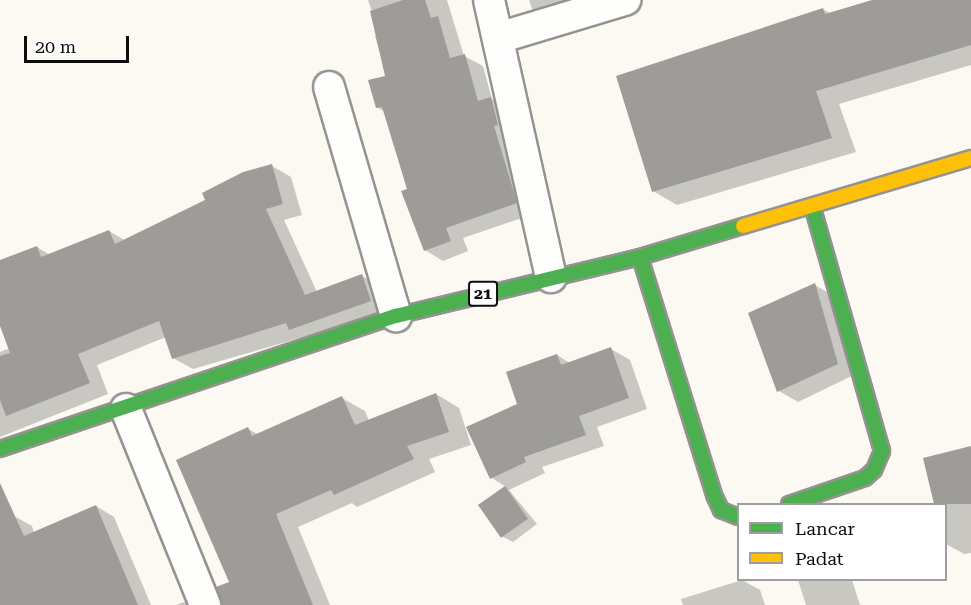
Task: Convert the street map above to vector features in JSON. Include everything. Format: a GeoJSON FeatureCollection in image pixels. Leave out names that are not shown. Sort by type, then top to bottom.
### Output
{"type":"FeatureCollection","features":[{"type":"Feature","properties":{"kind":"main road","name":"21"},"geometry":{"type":"LineString","coordinates":[[0,449],[126,409],[396,316],[640,256],[813,208],[971,158]]}},
{"type":"Feature","properties":{"kind":"main road"},"geometry":{"type":"LineString","coordinates":[[792,503],[864,478],[874,470],[882,451],[813,208]]}},
{"type":"Feature","properties":{"kind":"main road"},"geometry":{"type":"LineString","coordinates":[[640,256],[714,495],[721,510],[737,517]]}},
{"type":"Feature","properties":{"kind":"street"},"geometry":{"type":"LineString","coordinates":[[489,0],[551,277]]}},
{"type":"Feature","properties":{"kind":"street"},"geometry":{"type":"LineString","coordinates":[[498,38],[625,0]]}},
{"type":"Feature","properties":{"kind":"street"},"geometry":{"type":"LineString","coordinates":[[329,87],[396,316]]}},
{"type":"Feature","properties":{"kind":"street"},"geometry":{"type":"LineString","coordinates":[[126,409],[205,605]]}},
{"type":"Feature","properties":{"kind":"building"},"geometry":{"type":"Polygon","coordinates":[[[403,0],[425,0],[431,18],[438,16],[450,58],[465,54],[478,101],[491,97],[498,125],[494,126],[517,203],[446,228],[451,241],[424,251],[401,191],[407,189],[382,107],[376,108],[368,80],[385,76],[370,11],[403,0]]]}},
{"type":"Feature","properties":{"kind":"building"},"geometry":{"type":"Polygon","coordinates":[[[872,0],[971,0],[971,45],[816,91],[832,138],[652,192],[616,76],[823,8],[825,14],[872,0]]]}},
{"type":"Feature","properties":{"kind":"building"},"geometry":{"type":"Polygon","coordinates":[[[272,164],[283,204],[266,209],[305,295],[362,274],[371,301],[289,330],[286,323],[172,359],[159,321],[78,354],[90,383],[6,416],[0,400],[0,356],[10,353],[0,326],[0,260],[37,246],[41,257],[109,230],[115,244],[205,200],[202,193],[243,172],[272,164]]]}},
{"type":"Feature","properties":{"kind":"building"},"geometry":{"type":"Polygon","coordinates":[[[815,283],[838,364],[777,392],[748,313],[815,283]]]}},
{"type":"Feature","properties":{"kind":"building"},"geometry":{"type":"Polygon","coordinates":[[[611,347],[629,398],[579,416],[586,435],[524,457],[526,462],[490,479],[466,427],[517,404],[506,372],[557,354],[561,365],[611,347]]]}},
{"type":"Feature","properties":{"kind":"building"},"geometry":{"type":"Polygon","coordinates":[[[436,393],[449,432],[407,446],[414,459],[334,495],[331,490],[276,514],[313,605],[222,605],[216,587],[229,582],[176,460],[248,427],[252,436],[342,396],[355,425],[436,393]]]}},
{"type":"Feature","properties":{"kind":"building"},"geometry":{"type":"Polygon","coordinates":[[[971,446],[971,504],[934,503],[923,458],[971,446]]]}},
{"type":"Feature","properties":{"kind":"building"},"geometry":{"type":"Polygon","coordinates":[[[0,483],[24,536],[96,505],[138,605],[0,605],[0,483]]]}},
{"type":"Feature","properties":{"kind":"building"},"geometry":{"type":"Polygon","coordinates":[[[505,486],[528,519],[501,538],[478,505],[505,486]]]}},
{"type":"Feature","properties":{"kind":"traffic: fast"},"geometry":{"type":"LineString","coordinates":[[792,503],[865,478],[874,470],[882,451],[813,208]]}},
{"type":"Feature","properties":{"kind":"traffic: fast"},"geometry":{"type":"LineString","coordinates":[[0,449],[396,316],[640,257],[743,226]]}},
{"type":"Feature","properties":{"kind":"traffic: fast"},"geometry":{"type":"LineString","coordinates":[[640,257],[714,495],[721,510],[737,517]]}},
{"type":"Feature","properties":{"kind":"traffic: slow"},"geometry":{"type":"LineString","coordinates":[[743,226],[971,158]]}}]}
